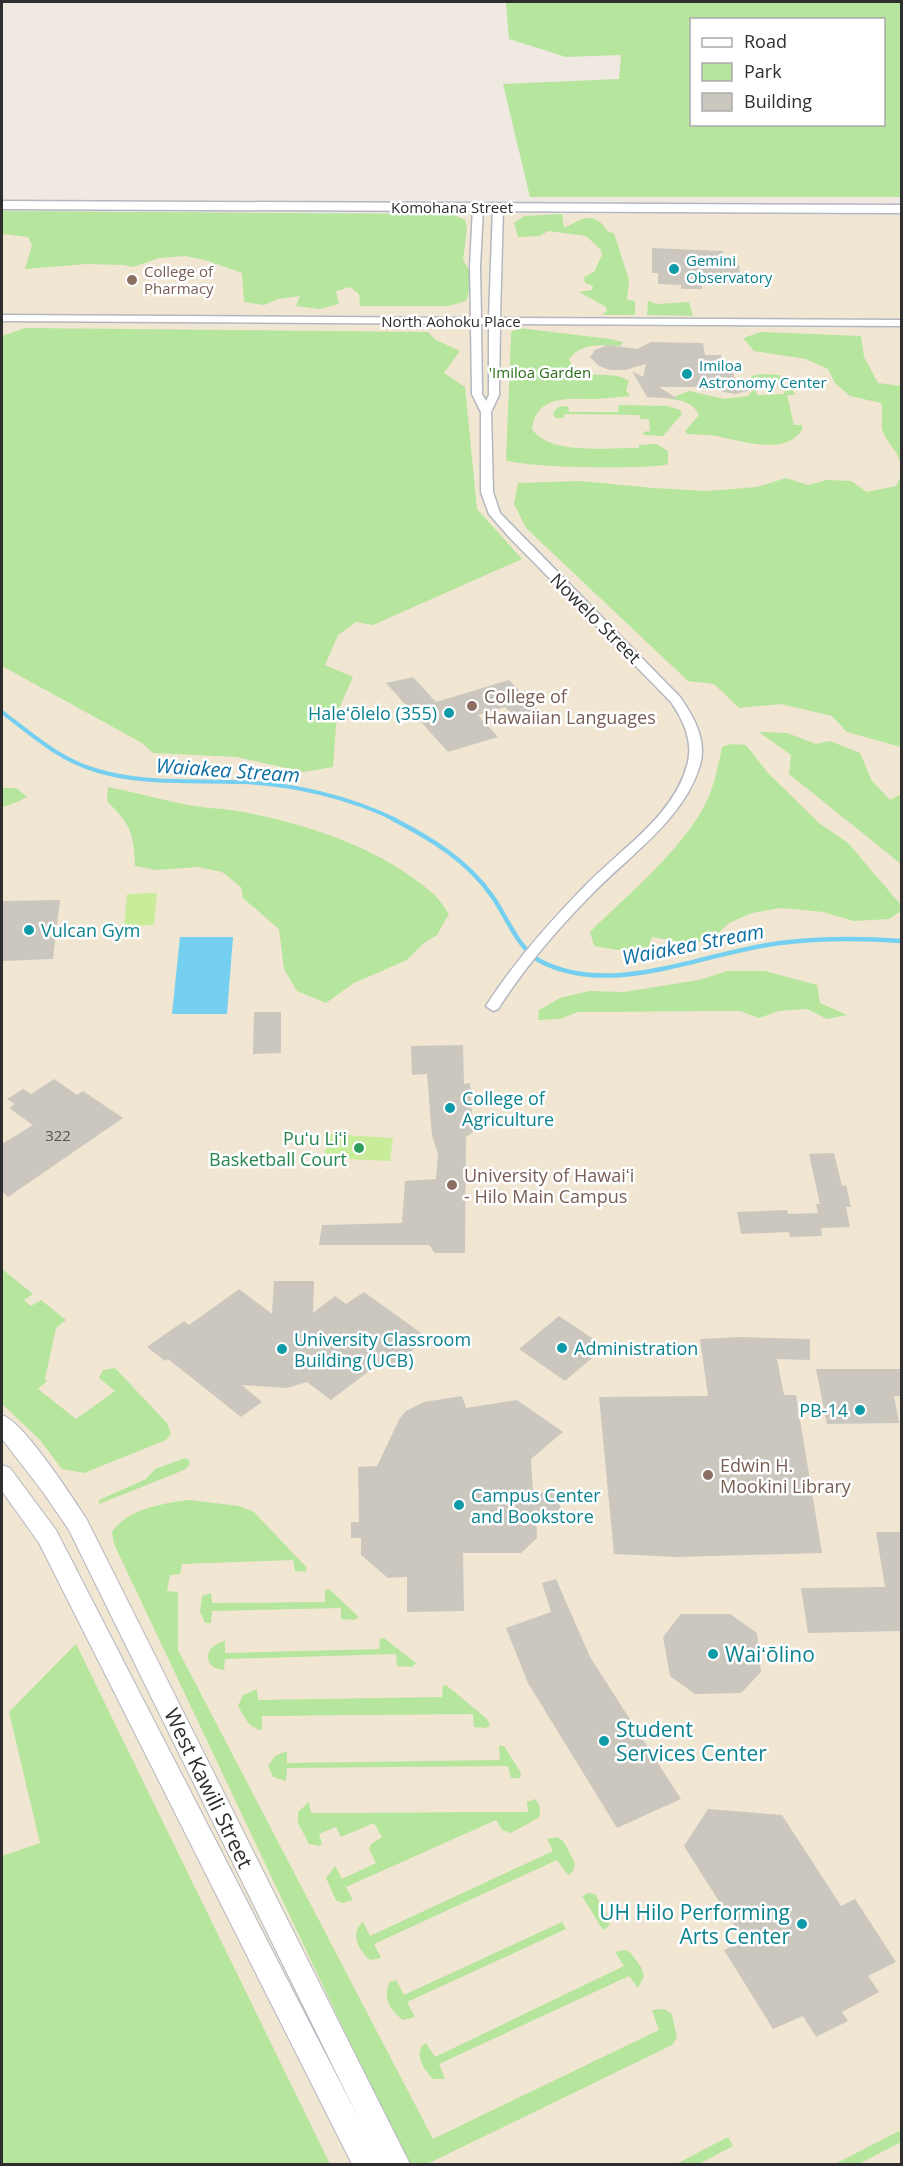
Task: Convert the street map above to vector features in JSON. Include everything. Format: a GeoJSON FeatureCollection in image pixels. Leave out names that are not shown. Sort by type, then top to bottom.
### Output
{"type":"FeatureCollection","features":[{"type":"Feature","properties":{"kind":"main road","name":"Komohana Street"},"geometry":{"type":"LineString","coordinates":[[2,205],[902,209]]}},
{"type":"Feature","properties":{"kind":"street","name":"Nowelo Street"},"geometry":{"type":"LineString","coordinates":[[478,207],[475,267],[477,394],[486,412]]}},
{"type":"Feature","properties":{"kind":"street","name":"Nowelo Street"},"geometry":{"type":"LineString","coordinates":[[494,1006],[517,969],[586,893],[671,808],[689,778],[696,747],[686,715],[664,686],[540,563],[495,514],[487,492],[485,470],[486,412],[494,395],[498,207]]}},
{"type":"Feature","properties":{"kind":"street","name":"North Aohoku Place"},"geometry":{"type":"LineString","coordinates":[[2,318],[902,323]]}},
{"type":"Feature","properties":{"kind":"street","name":"West Kawili Street"},"geometry":{"type":"LineString","coordinates":[[2,1424],[36,1464],[78,1525],[396,2164]]}},
{"type":"Feature","properties":{"kind":"street","name":"West Kawili Street"},"geometry":{"type":"LineString","coordinates":[[2,1474],[48,1537],[367,2164]]}},
{"type":"Feature","properties":{"kind":"shaded area","name":"University of Hawaiʻi - Hilo Main Campus"},"geometry":{"type":"Polygon","coordinates":[[[2,212],[901,215],[901,2164],[431,2164],[426,2155],[402,2164],[2,2164],[2,212]]]}},
{"type":"Feature","properties":{"kind":"green space"},"geometry":{"type":"Polygon","coordinates":[[[506,2],[901,2],[901,197],[530,197],[503,84],[619,79],[621,55],[566,57],[509,39],[506,2]]]}},
{"type":"Feature","properties":{"kind":"green space"},"geometry":{"type":"Polygon","coordinates":[[[2,211],[452,214],[465,220],[467,228],[463,260],[470,271],[472,282],[466,301],[448,306],[360,306],[359,294],[350,287],[336,291],[339,304],[319,309],[296,306],[300,296],[278,299],[264,305],[244,302],[242,273],[205,260],[185,256],[159,258],[133,267],[86,264],[25,269],[32,245],[28,237],[2,234],[2,211]]]}},
{"type":"Feature","properties":{"kind":"green space"},"geometry":{"type":"Polygon","coordinates":[[[562,214],[564,228],[583,219],[593,218],[608,232],[614,233],[629,280],[627,300],[635,301],[635,315],[602,315],[607,311],[606,307],[579,292],[592,290],[593,286],[585,283],[584,277],[594,272],[602,255],[601,250],[586,236],[548,231],[540,236],[518,237],[514,223],[524,216],[562,214]]]}},
{"type":"Feature","properties":{"kind":"green space"},"geometry":{"type":"Polygon","coordinates":[[[648,301],[657,304],[689,302],[693,316],[647,315],[648,301]]]}},
{"type":"Feature","properties":{"kind":"green space"},"geometry":{"type":"Polygon","coordinates":[[[25,328],[428,332],[436,340],[460,351],[444,373],[465,387],[477,509],[522,559],[373,625],[356,622],[338,635],[325,665],[353,677],[337,713],[333,767],[304,772],[237,757],[153,753],[142,743],[2,666],[2,336],[25,328]]]}},
{"type":"Feature","properties":{"kind":"green space","name":"'Imiloa Garden"},"geometry":{"type":"Polygon","coordinates":[[[519,328],[623,342],[620,346],[585,347],[573,354],[569,360],[582,372],[622,377],[629,381],[626,390],[630,396],[566,399],[547,404],[535,418],[532,429],[540,438],[566,447],[596,449],[639,448],[639,445],[656,444],[668,451],[668,464],[638,467],[586,467],[535,465],[506,460],[511,332],[519,328]]]}},
{"type":"Feature","properties":{"kind":"green space"},"geometry":{"type":"Polygon","coordinates":[[[761,332],[861,336],[864,357],[878,383],[901,386],[901,465],[898,455],[883,432],[881,403],[850,396],[835,383],[828,369],[806,359],[754,351],[743,338],[761,332]]]}},
{"type":"Feature","properties":{"kind":"green space"},"geometry":{"type":"Polygon","coordinates":[[[780,375],[781,381],[754,381],[757,395],[784,394],[784,391],[793,390],[795,395],[787,395],[794,425],[802,425],[802,430],[795,438],[775,445],[764,445],[713,435],[687,434],[685,431],[699,415],[690,404],[668,399],[689,391],[724,399],[748,396],[753,390],[750,380],[752,376],[780,375]]]}},
{"type":"Feature","properties":{"kind":"green space"},"geometry":{"type":"Polygon","coordinates":[[[619,405],[667,406],[680,410],[682,414],[663,436],[644,435],[643,432],[650,431],[649,419],[640,419],[639,415],[564,414],[564,418],[555,418],[553,413],[558,407],[568,406],[569,412],[618,412],[619,405]]]}},
{"type":"Feature","properties":{"kind":"green space"},"geometry":{"type":"Polygon","coordinates":[[[901,477],[901,747],[847,732],[832,716],[781,704],[739,708],[714,684],[688,681],[526,528],[514,504],[518,483],[581,481],[708,491],[757,487],[786,478],[808,485],[827,480],[851,481],[867,492],[896,486],[901,477]]]}},
{"type":"Feature","properties":{"kind":"green space"},"geometry":{"type":"Polygon","coordinates":[[[759,732],[787,733],[816,744],[830,741],[860,753],[872,781],[890,800],[901,794],[901,864],[789,774],[791,755],[759,732]]]}},
{"type":"Feature","properties":{"kind":"green space"},"geometry":{"type":"Polygon","coordinates":[[[731,744],[746,745],[768,773],[819,823],[848,843],[901,905],[901,911],[889,919],[854,921],[823,912],[781,908],[752,913],[729,923],[710,941],[686,943],[652,937],[648,949],[618,950],[594,946],[590,932],[656,869],[687,833],[709,796],[722,747],[731,744]]]}},
{"type":"Feature","properties":{"kind":"green space"},"geometry":{"type":"Polygon","coordinates":[[[108,787],[190,805],[227,809],[283,821],[337,838],[388,862],[411,877],[437,897],[449,914],[437,935],[424,943],[407,960],[354,983],[326,1003],[297,991],[284,969],[279,929],[243,898],[241,887],[222,872],[198,867],[157,870],[135,866],[132,837],[126,823],[107,801],[108,787]]]}},
{"type":"Feature","properties":{"kind":"green space"},"geometry":{"type":"Polygon","coordinates":[[[2,788],[16,788],[27,797],[2,807],[2,788]]]}},
{"type":"Feature","properties":{"kind":"green space"},"geometry":{"type":"Polygon","coordinates":[[[157,893],[154,925],[124,926],[127,894],[157,893]]]}},
{"type":"Feature","properties":{"kind":"green space"},"geometry":{"type":"Polygon","coordinates":[[[727,971],[765,971],[817,985],[820,1003],[847,1015],[827,1019],[807,1009],[779,1011],[759,1018],[740,1011],[578,1012],[560,1019],[538,1020],[539,1010],[560,998],[589,991],[624,992],[699,980],[727,971]]]}},
{"type":"Feature","properties":{"kind":"green space","name":"Puʻu Liʻi Basketball Court"},"geometry":{"type":"Polygon","coordinates":[[[328,1134],[393,1138],[390,1161],[324,1158],[328,1134]]]}},
{"type":"Feature","properties":{"kind":"green space"},"geometry":{"type":"Polygon","coordinates":[[[2,1269],[33,1294],[24,1300],[31,1306],[41,1300],[66,1320],[56,1328],[45,1379],[47,1381],[38,1389],[76,1419],[115,1391],[99,1378],[103,1370],[115,1368],[167,1423],[171,1434],[166,1440],[84,1473],[62,1469],[40,1440],[2,1404],[2,1269]]]}},
{"type":"Feature","properties":{"kind":"green space"},"geometry":{"type":"Polygon","coordinates":[[[185,1458],[190,1464],[184,1470],[99,1504],[99,1500],[146,1479],[155,1469],[185,1458]]]}},
{"type":"Feature","properties":{"kind":"green space"},"geometry":{"type":"Polygon","coordinates":[[[190,1500],[239,1506],[254,1512],[307,1568],[305,1572],[295,1571],[293,1560],[182,1564],[180,1574],[170,1575],[167,1591],[178,1592],[178,1650],[433,2139],[659,2030],[652,2010],[664,2009],[672,2014],[677,2038],[672,2045],[427,2164],[412,2164],[404,2157],[114,1544],[112,1532],[127,1518],[147,1508],[190,1500]]]}},
{"type":"Feature","properties":{"kind":"green space"},"geometry":{"type":"Polygon","coordinates":[[[329,1589],[359,1617],[354,1620],[341,1619],[341,1608],[212,1611],[211,1623],[205,1623],[200,1612],[202,1596],[211,1593],[212,1603],[325,1602],[325,1590],[329,1589]]]}},
{"type":"Feature","properties":{"kind":"green space"},"geometry":{"type":"Polygon","coordinates":[[[384,1638],[416,1663],[412,1667],[397,1666],[396,1654],[225,1659],[224,1670],[212,1665],[208,1656],[213,1647],[225,1641],[225,1653],[379,1649],[380,1639],[384,1638]]]}},
{"type":"Feature","properties":{"kind":"green space"},"geometry":{"type":"Polygon","coordinates":[[[76,1644],[330,2164],[2,2164],[2,1856],[40,1843],[9,1712],[76,1644]]]}},
{"type":"Feature","properties":{"kind":"green space"},"geometry":{"type":"Polygon","coordinates":[[[446,1685],[487,1719],[490,1726],[474,1727],[473,1714],[262,1716],[262,1730],[250,1725],[238,1706],[243,1695],[257,1689],[258,1700],[442,1697],[443,1686],[446,1685]]]}},
{"type":"Feature","properties":{"kind":"green space"},"geometry":{"type":"Polygon","coordinates":[[[499,1746],[504,1746],[521,1773],[520,1778],[511,1778],[508,1766],[287,1768],[286,1781],[273,1777],[268,1766],[275,1756],[287,1751],[287,1763],[500,1760],[499,1746]]]}},
{"type":"Feature","properties":{"kind":"green space"},"geometry":{"type":"Polygon","coordinates":[[[535,1799],[540,1808],[538,1818],[511,1833],[502,1830],[496,1820],[346,1887],[353,1900],[342,1903],[336,1900],[326,1878],[335,1866],[342,1879],[376,1863],[369,1849],[371,1844],[382,1837],[374,1823],[341,1837],[336,1827],[319,1834],[322,1844],[319,1846],[309,1844],[298,1823],[298,1812],[309,1802],[311,1813],[528,1812],[527,1802],[535,1799]]]}},
{"type":"Feature","properties":{"kind":"green space"},"geometry":{"type":"Polygon","coordinates":[[[557,1837],[564,1842],[575,1863],[573,1871],[568,1875],[557,1860],[374,1944],[381,1958],[370,1960],[359,1947],[356,1936],[363,1922],[370,1936],[553,1851],[547,1839],[557,1837]]]}},
{"type":"Feature","properties":{"kind":"green space"},"geometry":{"type":"Polygon","coordinates":[[[588,1893],[595,1894],[610,1921],[609,1926],[603,1930],[582,1896],[588,1893]]]}},
{"type":"Feature","properties":{"kind":"green space"},"geometry":{"type":"Polygon","coordinates":[[[562,1922],[566,1929],[407,2002],[415,2017],[403,2020],[394,2012],[389,2003],[387,1993],[390,1982],[396,1980],[404,1995],[562,1922]]]}},
{"type":"Feature","properties":{"kind":"green space"},"geometry":{"type":"Polygon","coordinates":[[[624,1950],[630,1952],[641,1967],[644,1976],[638,1988],[629,1976],[439,2064],[445,2079],[433,2079],[423,2066],[420,2051],[426,2043],[435,2057],[624,1966],[615,1952],[624,1950]]]}},
{"type":"Feature","properties":{"kind":"green space"},"geometry":{"type":"Polygon","coordinates":[[[901,2130],[901,2142],[859,2164],[835,2164],[901,2130]]]}},
{"type":"Feature","properties":{"kind":"green space"},"geometry":{"type":"Polygon","coordinates":[[[728,2137],[733,2146],[699,2164],[676,2164],[728,2137]]]}},
{"type":"Feature","properties":{"kind":"water"},"geometry":{"type":"Polygon","coordinates":[[[180,937],[233,937],[227,1014],[172,1014],[180,937]]]}},
{"type":"Feature","properties":{"kind":"building","name":"Gemini Observatory"},"geometry":{"type":"Polygon","coordinates":[[[652,248],[723,251],[724,265],[739,265],[741,284],[702,284],[702,289],[681,289],[681,285],[658,284],[658,273],[652,273],[652,248]]]}},
{"type":"Feature","properties":{"kind":"building","name":"Imiloa Astronomy Center"},"geometry":{"type":"Polygon","coordinates":[[[651,342],[703,343],[705,355],[721,355],[722,367],[733,367],[734,377],[757,388],[736,394],[723,392],[716,387],[659,387],[678,399],[647,397],[632,371],[643,377],[646,364],[625,370],[610,370],[599,366],[590,357],[595,350],[608,345],[637,349],[651,342]]]}},
{"type":"Feature","properties":{"kind":"building","name":"Haleʻōlelo (355)"},"geometry":{"type":"Polygon","coordinates":[[[413,677],[436,702],[509,680],[546,718],[522,725],[505,707],[478,715],[498,737],[448,752],[386,683],[413,677]]]}},
{"type":"Feature","properties":{"kind":"building","name":"Vulcan Gym"},"geometry":{"type":"Polygon","coordinates":[[[60,900],[53,959],[2,961],[2,901],[60,900]]]}},
{"type":"Feature","properties":{"kind":"building"},"geometry":{"type":"Polygon","coordinates":[[[254,1012],[281,1012],[281,1053],[253,1054],[254,1012]]]}},
{"type":"Feature","properties":{"kind":"building"},"geometry":{"type":"Polygon","coordinates":[[[463,1045],[464,1084],[470,1083],[473,1132],[466,1137],[465,1253],[435,1253],[429,1245],[319,1245],[322,1225],[402,1223],[405,1181],[436,1179],[438,1154],[432,1136],[427,1074],[412,1075],[411,1046],[463,1045]]]}},
{"type":"Feature","properties":{"kind":"building"},"geometry":{"type":"Polygon","coordinates":[[[54,1079],[77,1095],[83,1091],[123,1118],[8,1197],[2,1191],[2,1144],[33,1125],[9,1108],[15,1104],[7,1099],[23,1089],[31,1094],[54,1079]]]}},
{"type":"Feature","properties":{"kind":"building"},"geometry":{"type":"Polygon","coordinates":[[[834,1153],[842,1186],[846,1185],[851,1207],[846,1207],[850,1227],[821,1228],[822,1236],[790,1237],[789,1232],[741,1234],[737,1212],[787,1210],[788,1214],[818,1213],[816,1204],[820,1204],[809,1154],[834,1153]]]}},
{"type":"Feature","properties":{"kind":"building","name":"University Classroom Building (UCB)"},"geometry":{"type":"Polygon","coordinates":[[[274,1281],[314,1281],[313,1313],[335,1296],[346,1304],[364,1292],[428,1338],[393,1365],[385,1359],[331,1400],[307,1382],[287,1388],[242,1385],[262,1402],[241,1417],[168,1359],[165,1361],[147,1347],[184,1321],[189,1325],[239,1289],[272,1314],[274,1281]]]}},
{"type":"Feature","properties":{"kind":"building","name":"Administration"},"geometry":{"type":"Polygon","coordinates":[[[559,1316],[605,1347],[565,1381],[519,1349],[559,1316]]]}},
{"type":"Feature","properties":{"kind":"building","name":"Edwin H. Mookini Library"},"geometry":{"type":"Polygon","coordinates":[[[739,1337],[810,1339],[810,1360],[777,1359],[784,1395],[796,1395],[822,1553],[677,1557],[614,1554],[599,1397],[708,1396],[700,1339],[739,1337]]]}},
{"type":"Feature","properties":{"kind":"building"},"geometry":{"type":"Polygon","coordinates":[[[816,1369],[902,1369],[902,1396],[894,1396],[899,1423],[827,1424],[816,1369]]]}},
{"type":"Feature","properties":{"kind":"building","name":"Campus Center and Bookstore"},"geometry":{"type":"Polygon","coordinates":[[[462,1396],[466,1408],[517,1400],[563,1432],[531,1459],[533,1492],[559,1492],[561,1517],[536,1518],[537,1538],[521,1553],[463,1553],[464,1611],[407,1612],[407,1577],[388,1578],[361,1555],[361,1538],[351,1538],[351,1522],[359,1522],[358,1467],[377,1466],[400,1418],[406,1411],[424,1402],[462,1396]]]}},
{"type":"Feature","properties":{"kind":"building"},"geometry":{"type":"Polygon","coordinates":[[[876,1532],[902,1532],[902,1631],[808,1633],[801,1588],[885,1587],[876,1532]]]}},
{"type":"Feature","properties":{"kind":"building","name":"Student Services Center"},"geometry":{"type":"Polygon","coordinates":[[[556,1579],[590,1657],[681,1799],[617,1828],[528,1683],[506,1628],[551,1612],[542,1583],[556,1579]]]}},
{"type":"Feature","properties":{"kind":"building","name":"Waiʻōlino"},"geometry":{"type":"Polygon","coordinates":[[[681,1614],[730,1614],[757,1633],[761,1672],[741,1693],[695,1694],[670,1676],[663,1637],[681,1614]]]}},
{"type":"Feature","properties":{"kind":"building","name":"UH Hilo Performing Arts Center"},"geometry":{"type":"Polygon","coordinates":[[[708,1809],[782,1815],[841,1906],[855,1899],[896,1962],[868,1976],[879,1992],[842,2012],[848,2021],[816,2037],[803,2016],[773,2029],[724,1950],[744,1941],[684,1846],[708,1809]]]}},
{"type":"Feature","properties":{"kind":"waterway","name":"Waiakea Stream"},"geometry":{"type":"LineString","coordinates":[[2,712],[70,760],[113,775],[167,781],[261,783],[301,789],[340,798],[396,820]]}},
{"type":"Feature","properties":{"kind":"waterway","name":"Waiakea Stream"},"geometry":{"type":"LineString","coordinates":[[393,819],[434,842],[460,861],[492,896],[513,931],[532,956],[568,972],[598,975],[659,970],[751,948],[795,941],[841,939],[902,941]]}},
{"type":"Feature","properties":{"kind":"place","name":"Gemini Observatory"},"geometry":{"type":"Point","coordinates":[674,269]}},
{"type":"Feature","properties":{"kind":"place","name":"College of Pharmacy"},"geometry":{"type":"Point","coordinates":[132,280]}},
{"type":"Feature","properties":{"kind":"place","name":"Imiloa Astronomy Center"},"geometry":{"type":"Point","coordinates":[687,374]}},
{"type":"Feature","properties":{"kind":"place","name":"College of Hawaiian Languages"},"geometry":{"type":"Point","coordinates":[472,706]}},
{"type":"Feature","properties":{"kind":"place","name":"Haleʻōlelo (355)"},"geometry":{"type":"Point","coordinates":[449,713]}},
{"type":"Feature","properties":{"kind":"place","name":"Vulcan Gym"},"geometry":{"type":"Point","coordinates":[29,930]}},
{"type":"Feature","properties":{"kind":"place","name":"College of Agriculture"},"geometry":{"type":"Point","coordinates":[450,1108]}},
{"type":"Feature","properties":{"kind":"place","name":"Puʻu Liʻi Basketball Court"},"geometry":{"type":"Point","coordinates":[359,1148]}},
{"type":"Feature","properties":{"kind":"place","name":"University of Hawaiʻi - Hilo Main Campus"},"geometry":{"type":"Point","coordinates":[452,1185]}},
{"type":"Feature","properties":{"kind":"place","name":"Administration"},"geometry":{"type":"Point","coordinates":[562,1348]}},
{"type":"Feature","properties":{"kind":"place","name":"University Classroom Building (UCB)"},"geometry":{"type":"Point","coordinates":[282,1349]}},
{"type":"Feature","properties":{"kind":"place","name":"PB-14"},"geometry":{"type":"Point","coordinates":[860,1410]}},
{"type":"Feature","properties":{"kind":"place","name":"Edwin H. Mookini Library"},"geometry":{"type":"Point","coordinates":[708,1475]}},
{"type":"Feature","properties":{"kind":"place","name":"Campus Center and Bookstore"},"geometry":{"type":"Point","coordinates":[459,1505]}},
{"type":"Feature","properties":{"kind":"place","name":"Waiʻōlino"},"geometry":{"type":"Point","coordinates":[713,1654]}},
{"type":"Feature","properties":{"kind":"place","name":"Student Services Center"},"geometry":{"type":"Point","coordinates":[604,1741]}},
{"type":"Feature","properties":{"kind":"place","name":"UH Hilo Performing Arts Center"},"geometry":{"type":"Point","coordinates":[802,1924]}}]}
